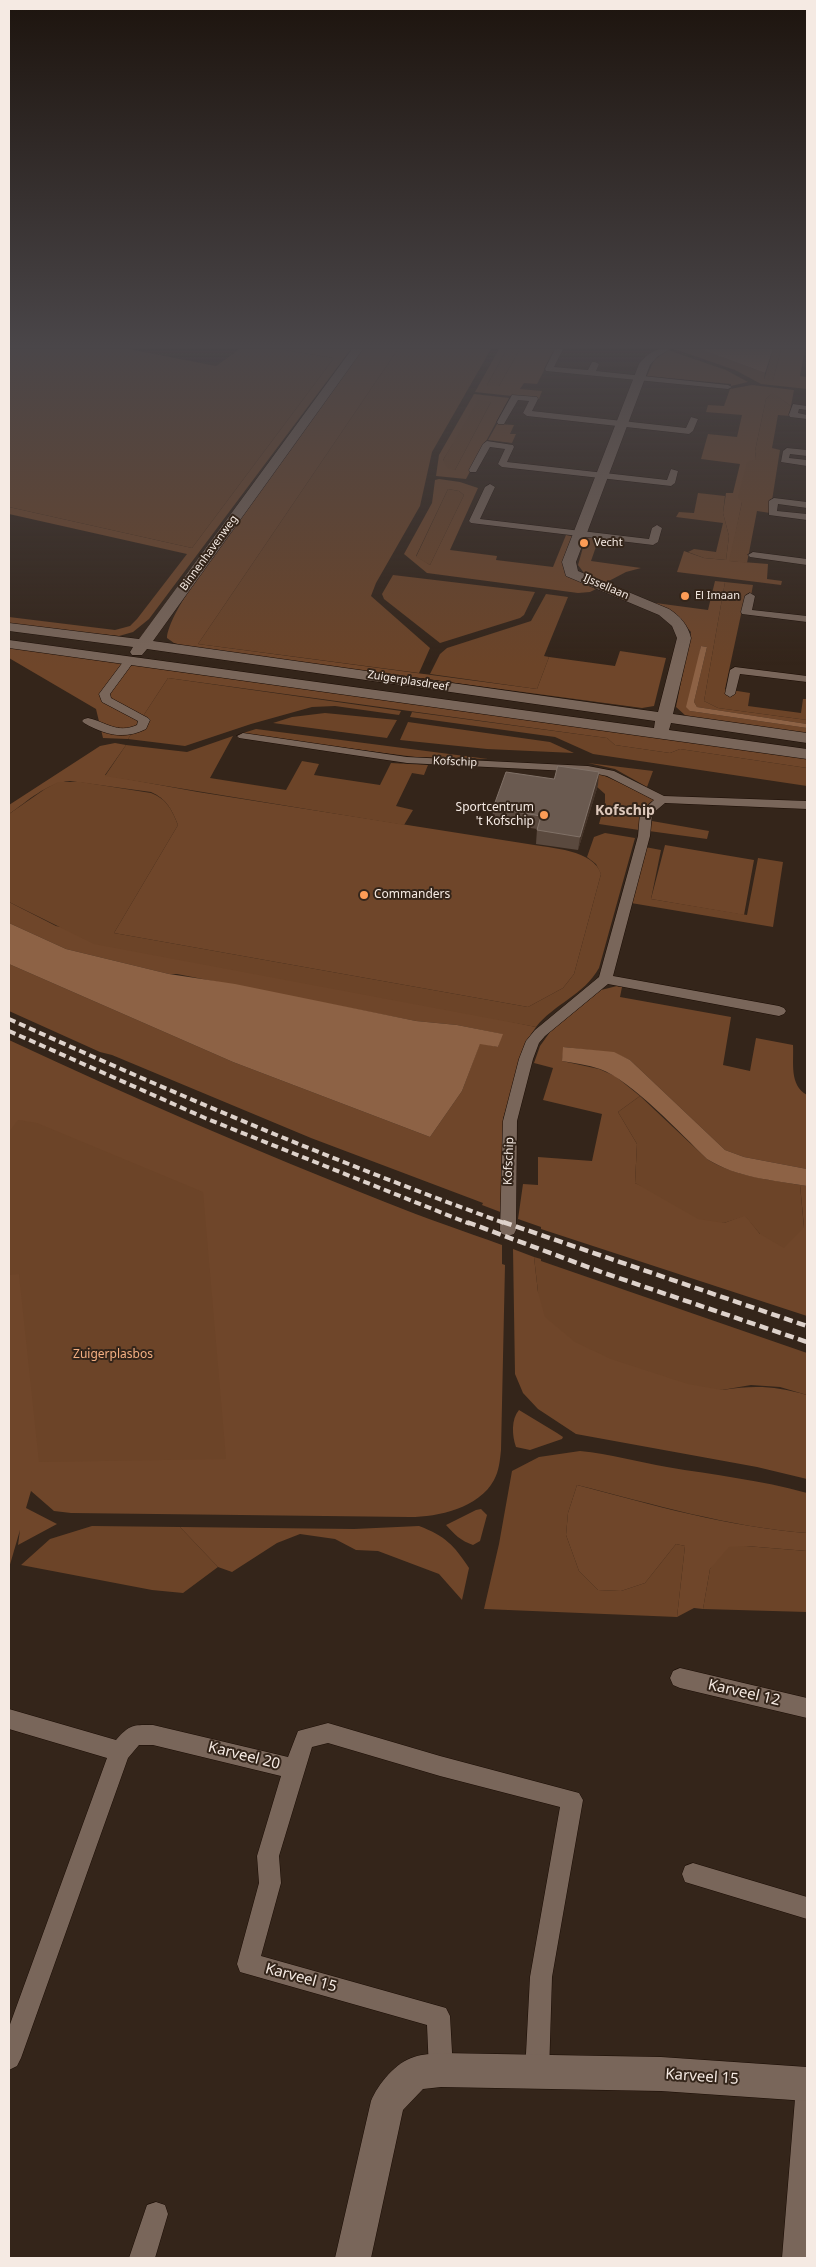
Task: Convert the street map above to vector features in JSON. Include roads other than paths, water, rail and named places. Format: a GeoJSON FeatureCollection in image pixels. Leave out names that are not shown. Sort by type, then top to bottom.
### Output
{"type":"FeatureCollection","features":[{"type":"Feature","properties":{"kind":"street","name":"Binnenhavenweg"},"geometry":{"type":"LineString","coordinates":[[130,660],[144,644],[281,455]]}},
{"type":"Feature","properties":{"kind":"street"},"geometry":{"type":"LineString","coordinates":[[474,470],[482,455]]}},
{"type":"Feature","properties":{"kind":"street"},"geometry":{"type":"LineString","coordinates":[[506,455],[502,464],[671,483],[674,471]]}},
{"type":"Feature","properties":{"kind":"street"},"geometry":{"type":"LineString","coordinates":[[523,466],[528,455]]}},
{"type":"Feature","properties":{"kind":"street","name":"IJssellaan"},"geometry":{"type":"LineString","coordinates":[[610,455],[569,562],[572,573],[664,612],[683,629],[684,638],[662,726]]}},
{"type":"Feature","properties":{"kind":"street"},"geometry":{"type":"LineString","coordinates":[[785,455],[784,460],[807,463]]}},
{"type":"Feature","properties":{"kind":"street"},"geometry":{"type":"LineString","coordinates":[[546,469],[551,458]]}},
{"type":"Feature","properties":{"kind":"street"},"geometry":{"type":"LineString","coordinates":[[624,478],[628,466]]}},
{"type":"Feature","properties":{"kind":"street"},"geometry":{"type":"LineString","coordinates":[[646,480],[650,469]]}},
{"type":"Feature","properties":{"kind":"street"},"geometry":{"type":"LineString","coordinates":[[490,487],[474,521],[580,534],[630,536],[653,542],[657,528]]}},
{"type":"Feature","properties":{"kind":"street"},"geometry":{"type":"LineString","coordinates":[[807,505],[774,501],[772,512],[807,517]]}},
{"type":"Feature","properties":{"kind":"street"},"geometry":{"type":"LineString","coordinates":[[496,524],[502,511]]}},
{"type":"Feature","properties":{"kind":"street"},"geometry":{"type":"LineString","coordinates":[[521,526],[526,513]]}},
{"type":"Feature","properties":{"kind":"street"},"geometry":{"type":"LineString","coordinates":[[605,536],[610,523]]}},
{"type":"Feature","properties":{"kind":"street"},"geometry":{"type":"LineString","coordinates":[[753,556],[807,562]]}},
{"type":"Feature","properties":{"kind":"street"},"geometry":{"type":"LineString","coordinates":[[750,596],[746,612],[807,620]]}},
{"type":"Feature","properties":{"kind":"street","name":"Zuigerplasdreef"},"geometry":{"type":"LineString","coordinates":[[9,628],[144,644],[662,726],[807,754]]}},
{"type":"Feature","properties":{"kind":"street","name":"Zuigerplasdreef"},"geometry":{"type":"LineString","coordinates":[[9,644],[662,726],[807,738]]}},
{"type":"Feature","properties":{"kind":"street"},"geometry":{"type":"LineString","coordinates":[[88,721],[106,731],[133,732],[142,727],[144,720],[106,700],[104,694],[130,660]]}},
{"type":"Feature","properties":{"kind":"street"},"geometry":{"type":"LineString","coordinates":[[730,694],[735,670],[807,679]]}},
{"type":"Feature","properties":{"kind":"street","name":"Kofschip"},"geometry":{"type":"LineString","coordinates":[[243,736],[407,760],[588,769],[610,773],[662,799],[807,805]]}},
{"type":"Feature","properties":{"kind":"street"},"geometry":{"type":"LineString","coordinates":[[662,799],[646,813],[644,836],[605,979],[779,1011]]}},
{"type":"Feature","properties":{"kind":"street","name":"Kofschip"},"geometry":{"type":"LineString","coordinates":[[508,1230],[510,1121],[526,1059],[540,1033],[605,979]]}},
{"type":"Feature","properties":{"kind":"street","name":"Karveel 12"},"geometry":{"type":"LineString","coordinates":[[680,1678],[807,1708]]}},
{"type":"Feature","properties":{"kind":"street"},"geometry":{"type":"LineString","coordinates":[[9,1720],[120,1751]]}},
{"type":"Feature","properties":{"kind":"street","name":"Karveel 20"},"geometry":{"type":"LineString","coordinates":[[9,2058],[120,1751],[134,1735],[153,1735],[294,1769],[305,1738],[328,1733],[440,1766],[572,1800],[541,1978],[537,2073]]}},
{"type":"Feature","properties":{"kind":"street","name":"Karveel 15"},"geometry":{"type":"LineString","coordinates":[[294,1769],[268,1856],[270,1883],[248,1964],[438,2016],[441,2070]]}},
{"type":"Feature","properties":{"kind":"street"},"geometry":{"type":"LineString","coordinates":[[693,1874],[807,1908]]}},
{"type":"Feature","properties":{"kind":"street","name":"Karveel 15"},"geometry":{"type":"LineString","coordinates":[[353,2258],[388,2101],[415,2073],[441,2070],[661,2074],[807,2084]]}},
{"type":"Feature","properties":{"kind":"street"},"geometry":{"type":"LineString","coordinates":[[795,2258],[807,2099]]}},
{"type":"Feature","properties":{"kind":"street"},"geometry":{"type":"LineString","coordinates":[[142,2258],[156,2214]]}},
{"type":"Feature","properties":{"kind":"railway"},"geometry":{"type":"LineString","coordinates":[[9,1019],[132,1074],[256,1126],[381,1177],[507,1224]]}},
{"type":"Feature","properties":{"kind":"railway"},"geometry":{"type":"LineString","coordinates":[[9,1031],[205,1118],[470,1224]]}},
{"type":"Feature","properties":{"kind":"railway"},"geometry":{"type":"LineString","coordinates":[[467,1222],[604,1273],[807,1342]]}},
{"type":"Feature","properties":{"kind":"railway"},"geometry":{"type":"LineString","coordinates":[[503,1222],[807,1326]]}},
{"type":"Feature","properties":{"kind":"place","name":"Vecht"},"geometry":{"type":"Point","coordinates":[584,543]}},
{"type":"Feature","properties":{"kind":"place","name":"El Imaan"},"geometry":{"type":"Point","coordinates":[685,596]}},
{"type":"Feature","properties":{"kind":"place","name":"Sportcentrum 't Kofschip"},"geometry":{"type":"Point","coordinates":[544,815]}},
{"type":"Feature","properties":{"kind":"place","name":"Commanders"},"geometry":{"type":"Point","coordinates":[364,895]}},
{"type":"Feature","properties":{"kind":"district","name":"Kofschip"},"geometry":{"type":"Point","coordinates":[625,811]}},
{"type":"Feature","properties":{"kind":"park label","name":"Zuigerplasbos"},"geometry":{"type":"Point","coordinates":[113,1355]}}]}
